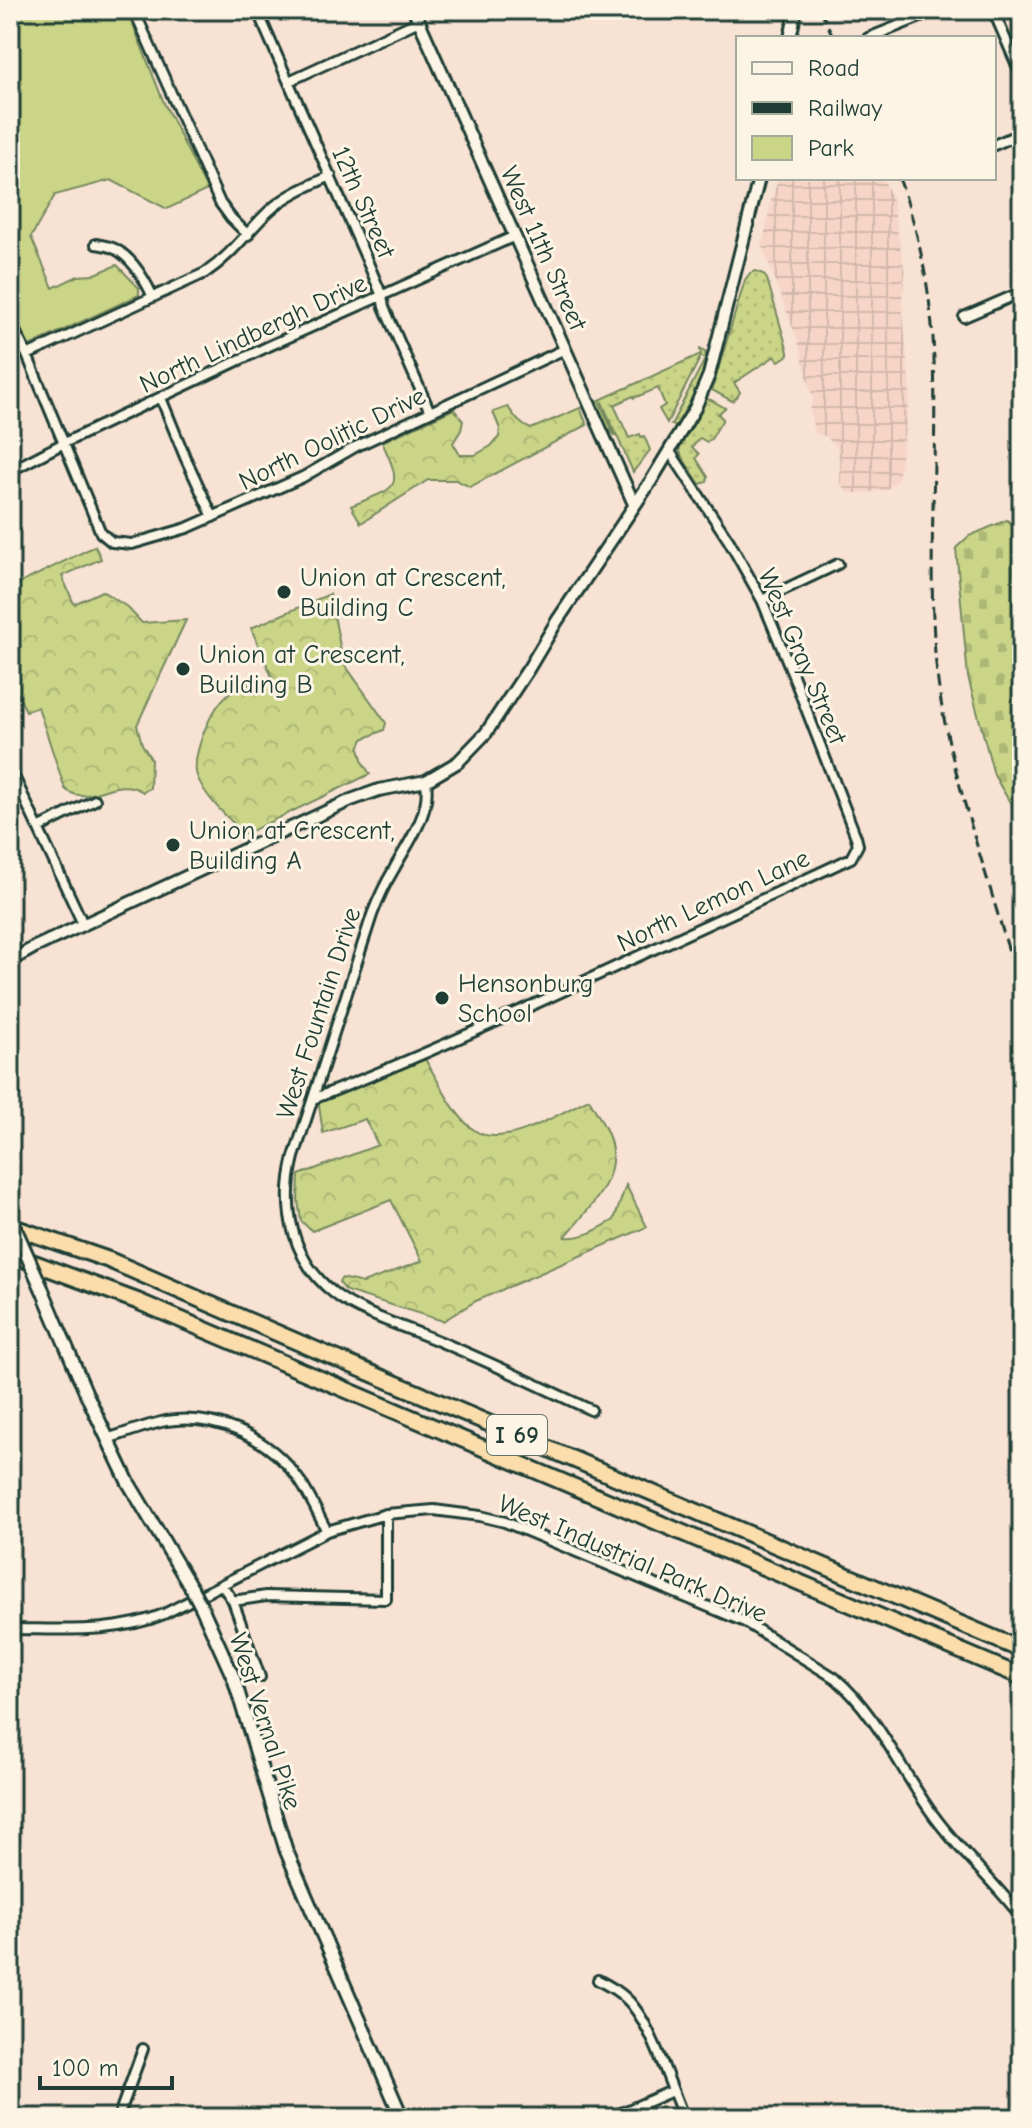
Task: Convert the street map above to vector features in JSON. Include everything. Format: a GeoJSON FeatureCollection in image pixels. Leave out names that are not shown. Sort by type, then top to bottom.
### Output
{"type":"FeatureCollection","features":[{"type":"Feature","properties":{"kind":"highway","name":"I 69"},"geometry":{"type":"LineString","coordinates":[[10,1226],[109,1260],[1022,1650]]}},
{"type":"Feature","properties":{"kind":"highway","name":"I 69"},"geometry":{"type":"LineString","coordinates":[[10,1254],[137,1301],[1022,1677]]}},
{"type":"Feature","properties":{"kind":"main road","name":"West Vernal Pike"},"geometry":{"type":"LineString","coordinates":[[10,1217],[107,1439],[140,1505],[192,1589],[234,1679],[286,1850],[402,2118]]}},
{"type":"Feature","properties":{"kind":"street"},"geometry":{"type":"LineString","coordinates":[[134,10],[220,203],[248,235]]}},
{"type":"Feature","properties":{"kind":"street","name":"12th Street"},"geometry":{"type":"LineString","coordinates":[[257,10],[430,412]]}},
{"type":"Feature","properties":{"kind":"street","name":"West 11th Street"},"geometry":{"type":"LineString","coordinates":[[414,10],[634,504]]}},
{"type":"Feature","properties":{"kind":"street"},"geometry":{"type":"LineString","coordinates":[[790,36],[796,10]]}},
{"type":"Feature","properties":{"kind":"street"},"geometry":{"type":"LineString","coordinates":[[873,36],[938,10]]}},
{"type":"Feature","properties":{"kind":"street"},"geometry":{"type":"LineString","coordinates":[[993,10],[1022,77]]}},
{"type":"Feature","properties":{"kind":"street"},"geometry":{"type":"LineString","coordinates":[[289,81],[419,21]]}},
{"type":"Feature","properties":{"kind":"street"},"geometry":{"type":"LineString","coordinates":[[996,144],[1022,133]]}},
{"type":"Feature","properties":{"kind":"street"},"geometry":{"type":"LineString","coordinates":[[27,355],[205,273],[230,255],[271,209],[291,195],[331,176]]}},
{"type":"Feature","properties":{"kind":"street"},"geometry":{"type":"LineString","coordinates":[[10,961],[351,800],[379,790],[426,781],[458,762],[486,733],[695,408],[709,375],[758,180]]}},
{"type":"Feature","properties":{"kind":"street","name":"North Lindbergh Drive"},"geometry":{"type":"LineString","coordinates":[[10,471],[269,346],[515,236]]}},
{"type":"Feature","properties":{"kind":"street"},"geometry":{"type":"LineString","coordinates":[[96,244],[116,249],[127,259],[137,269],[153,297]]}},
{"type":"Feature","properties":{"kind":"street"},"geometry":{"type":"LineString","coordinates":[[964,317],[1022,292]]}},
{"type":"Feature","properties":{"kind":"street"},"geometry":{"type":"LineString","coordinates":[[10,321],[64,443]]}},
{"type":"Feature","properties":{"kind":"street","name":"North Oolitic Drive"},"geometry":{"type":"LineString","coordinates":[[64,443],[101,533],[112,542],[141,542],[187,528],[303,477],[355,447],[565,349]]}},
{"type":"Feature","properties":{"kind":"street"},"geometry":{"type":"LineString","coordinates":[[161,398],[213,517]]}},
{"type":"Feature","properties":{"kind":"street","name":"West Gray Street"},"geometry":{"type":"LineString","coordinates":[[669,450],[729,541],[762,600],[858,845]]}},
{"type":"Feature","properties":{"kind":"street"},"geometry":{"type":"LineString","coordinates":[[762,600],[838,564]]}},
{"type":"Feature","properties":{"kind":"street"},"geometry":{"type":"LineString","coordinates":[[10,768],[83,924]]}},
{"type":"Feature","properties":{"kind":"street","name":"West Fountain Drive"},"geometry":{"type":"LineString","coordinates":[[426,781],[427,799],[419,824],[372,915],[292,1166],[287,1197],[294,1234],[304,1256],[336,1295],[591,1410]]}},
{"type":"Feature","properties":{"kind":"street"},"geometry":{"type":"LineString","coordinates":[[38,828],[95,800]]}},
{"type":"Feature","properties":{"kind":"street","name":"North Lemon Lane"},"geometry":{"type":"LineString","coordinates":[[313,1099],[388,1070],[735,913],[851,858],[858,845]]}},
{"type":"Feature","properties":{"kind":"street"},"geometry":{"type":"LineString","coordinates":[[107,1439],[145,1426],[176,1420],[202,1420],[226,1426],[256,1439],[285,1462],[305,1488],[327,1531]]}},
{"type":"Feature","properties":{"kind":"street","name":"West Industrial Park Drive"},"geometry":{"type":"LineString","coordinates":[[10,1629],[129,1626],[164,1614],[327,1531],[386,1514],[434,1510],[480,1516],[515,1526],[745,1622],[835,1678],[880,1728],[947,1834],[1022,1918]]}},
{"type":"Feature","properties":{"kind":"street"},"geometry":{"type":"LineString","coordinates":[[233,1601],[266,1596],[386,1599],[386,1514]]}},
{"type":"Feature","properties":{"kind":"street"},"geometry":{"type":"LineString","coordinates":[[222,1585],[233,1601],[260,1677]]}},
{"type":"Feature","properties":{"kind":"street"},"geometry":{"type":"LineString","coordinates":[[598,1980],[617,1991],[634,2007],[684,2118]]}},
{"type":"Feature","properties":{"kind":"street"},"geometry":{"type":"LineString","coordinates":[[118,2118],[143,2049]]}},
{"type":"Feature","properties":{"kind":"street"},"geometry":{"type":"LineString","coordinates":[[610,2118],[672,2091]]}},
{"type":"Feature","properties":{"kind":"shaded area"},"geometry":{"type":"Polygon","coordinates":[[[778,180],[884,180],[892,198],[905,273],[902,300],[910,393],[898,480],[886,490],[847,493],[840,484],[837,447],[825,436],[814,433],[810,410],[813,399],[799,345],[762,246],[778,180]]]}},
{"type":"Feature","properties":{"kind":"green space"},"geometry":{"type":"Polygon","coordinates":[[[10,10],[127,10],[164,103],[207,190],[167,209],[111,180],[55,195],[31,237],[53,288],[78,276],[93,275],[117,265],[139,288],[139,295],[27,347],[10,310],[10,10]]]}},
{"type":"Feature","properties":{"kind":"green space"},"geometry":{"type":"Polygon","coordinates":[[[756,271],[767,279],[788,355],[779,361],[775,356],[734,383],[740,392],[732,401],[712,390],[745,280],[756,271]]]}},
{"type":"Feature","properties":{"kind":"green space"},"geometry":{"type":"Polygon","coordinates":[[[700,349],[705,352],[706,361],[703,380],[690,408],[677,426],[671,425],[705,359],[701,356],[667,423],[659,409],[665,405],[658,388],[614,405],[629,438],[640,434],[644,436],[650,450],[633,472],[602,402],[615,436],[609,429],[606,430],[593,403],[701,354],[700,349]]]}},
{"type":"Feature","properties":{"kind":"green space"},"geometry":{"type":"Polygon","coordinates":[[[706,399],[725,408],[718,414],[723,419],[711,439],[707,442],[700,438],[692,447],[699,454],[696,458],[708,477],[707,482],[700,484],[679,448],[706,399]]]}},
{"type":"Feature","properties":{"kind":"green space"},"geometry":{"type":"Polygon","coordinates":[[[508,407],[520,422],[531,429],[580,408],[587,425],[470,487],[456,480],[428,480],[361,523],[351,506],[387,490],[394,479],[382,442],[454,409],[463,421],[453,443],[460,455],[475,455],[499,437],[500,429],[493,412],[508,407]]]}},
{"type":"Feature","properties":{"kind":"green space"},"geometry":{"type":"Polygon","coordinates":[[[1007,520],[1022,533],[1022,823],[994,775],[968,677],[956,548],[969,536],[1007,520]]]}},
{"type":"Feature","properties":{"kind":"green space"},"geometry":{"type":"Polygon","coordinates":[[[95,546],[101,559],[62,576],[74,604],[102,591],[127,607],[142,623],[186,620],[137,725],[142,744],[151,759],[150,788],[143,792],[122,786],[83,795],[65,789],[38,707],[26,711],[10,679],[10,588],[95,546]]]}},
{"type":"Feature","properties":{"kind":"green space"},"geometry":{"type":"Polygon","coordinates":[[[330,594],[343,662],[386,723],[384,730],[363,739],[359,748],[370,774],[245,834],[212,800],[197,776],[196,761],[204,733],[211,716],[233,690],[247,681],[251,689],[273,679],[251,628],[330,594]]]}},
{"type":"Feature","properties":{"kind":"green space"},"geometry":{"type":"Polygon","coordinates":[[[425,1059],[460,1116],[474,1130],[486,1135],[516,1133],[589,1099],[607,1132],[612,1163],[609,1176],[594,1202],[565,1237],[584,1235],[614,1220],[626,1185],[647,1227],[476,1301],[443,1321],[346,1291],[339,1282],[342,1278],[363,1283],[422,1261],[391,1200],[312,1231],[301,1221],[299,1175],[378,1145],[365,1119],[323,1133],[318,1099],[425,1059]]]}},
{"type":"Feature","properties":{"kind":"railway"},"geometry":{"type":"LineString","coordinates":[[820,10],[833,36]]}},
{"type":"Feature","properties":{"kind":"railway"},"geometry":{"type":"LineString","coordinates":[[900,180],[922,256],[933,338],[933,614],[941,703],[964,801],[1022,994]]}},
{"type":"Feature","properties":{"kind":"place","name":"Union at Crescent, Building C"},"geometry":{"type":"Point","coordinates":[284,592]}},
{"type":"Feature","properties":{"kind":"place","name":"Union at Crescent, Building B"},"geometry":{"type":"Point","coordinates":[183,669]}},
{"type":"Feature","properties":{"kind":"place","name":"Union at Crescent, Building A"},"geometry":{"type":"Point","coordinates":[173,845]}},
{"type":"Feature","properties":{"kind":"place","name":"Hensonburg School"},"geometry":{"type":"Point","coordinates":[442,998]}}]}
